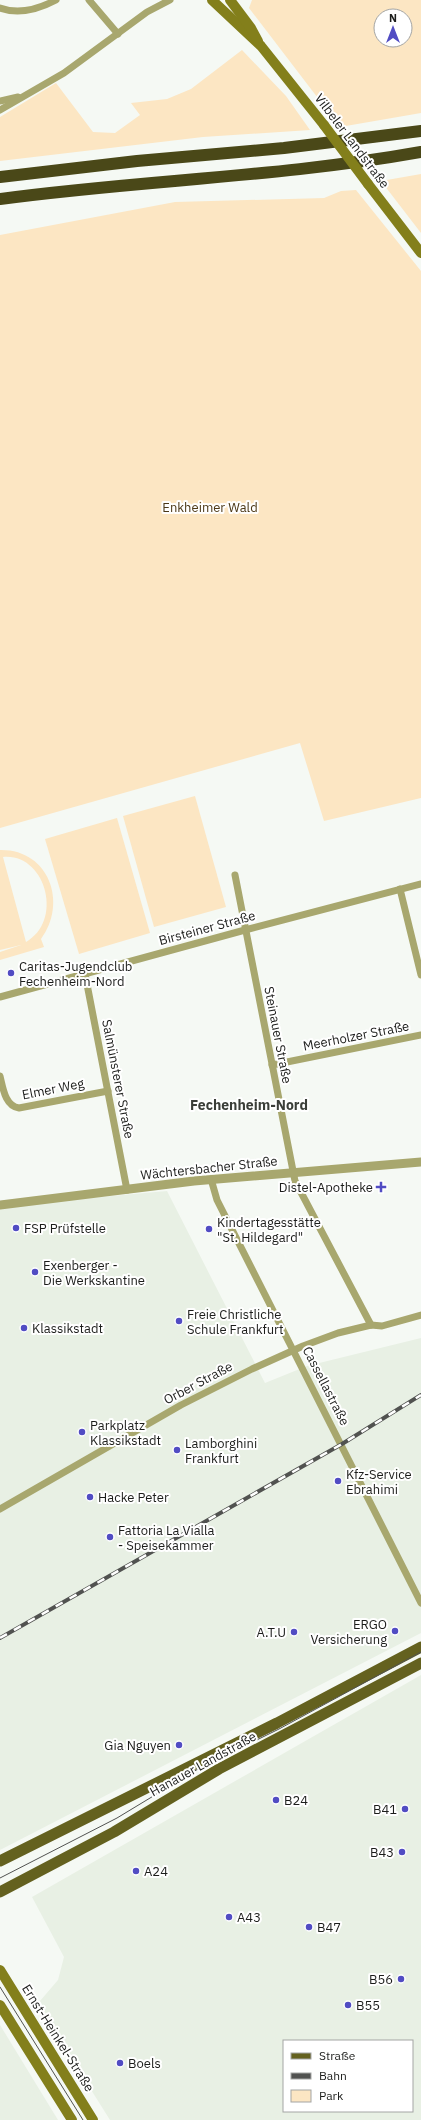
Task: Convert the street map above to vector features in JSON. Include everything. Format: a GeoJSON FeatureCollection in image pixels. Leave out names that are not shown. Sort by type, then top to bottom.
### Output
{"type":"FeatureCollection","features":[{"type":"Feature","properties":{"kind":"highway"},"geometry":{"type":"LineString","coordinates":[[0,177],[137,161],[284,148],[421,131]]}},
{"type":"Feature","properties":{"kind":"highway"},"geometry":{"type":"LineString","coordinates":[[0,199],[108,186],[289,169],[421,152]]}},
{"type":"Feature","properties":{"kind":"main road","name":"Vilbeler Landstraße"},"geometry":{"type":"LineString","coordinates":[[212,0],[261,46],[324,125],[421,253]]}},
{"type":"Feature","properties":{"kind":"main road","name":"Vilbeler Landstraße"},"geometry":{"type":"LineString","coordinates":[[230,0],[251,28],[261,46]]}},
{"type":"Feature","properties":{"kind":"main road","name":"Hanauer Landstraße"},"geometry":{"type":"LineString","coordinates":[[0,1861],[277,1723],[421,1647]]}},
{"type":"Feature","properties":{"kind":"main road","name":"Hanauer Landstraße"},"geometry":{"type":"LineString","coordinates":[[1,1892],[114,1832],[219,1769],[421,1663]]}},
{"type":"Feature","properties":{"kind":"main road","name":"Ernst-Heinkel-Straße"},"geometry":{"type":"LineString","coordinates":[[0,1970],[93,2120]]}},
{"type":"Feature","properties":{"kind":"main road"},"geometry":{"type":"LineString","coordinates":[[0,2005],[72,2120]]}},
{"type":"Feature","properties":{"kind":"street"},"geometry":{"type":"LineString","coordinates":[[0,8],[24,11],[36,9],[56,0]]}},
{"type":"Feature","properties":{"kind":"street"},"geometry":{"type":"LineString","coordinates":[[89,0],[118,34]]}},
{"type":"Feature","properties":{"kind":"street"},"geometry":{"type":"LineString","coordinates":[[0,110],[64,73],[118,34],[146,12],[158,0]]}},
{"type":"Feature","properties":{"kind":"street"},"geometry":{"type":"LineString","coordinates":[[146,12],[170,0]]}},
{"type":"Feature","properties":{"kind":"street"},"geometry":{"type":"LineString","coordinates":[[0,101],[26,95]]}},
{"type":"Feature","properties":{"kind":"street","name":"Steinauer Straße"},"geometry":{"type":"LineString","coordinates":[[234,874],[295,1181],[371,1325]]}},
{"type":"Feature","properties":{"kind":"street","name":"Birsteiner Straße"},"geometry":{"type":"LineString","coordinates":[[0,997],[421,884]]}},
{"type":"Feature","properties":{"kind":"street"},"geometry":{"type":"LineString","coordinates":[[400,889],[421,975]]}},
{"type":"Feature","properties":{"kind":"street","name":"Salmünsterer Straße"},"geometry":{"type":"LineString","coordinates":[[85,974],[127,1190]]}},
{"type":"Feature","properties":{"kind":"street","name":"Meerholzer Straße"},"geometry":{"type":"LineString","coordinates":[[272,1065],[421,1035]]}},
{"type":"Feature","properties":{"kind":"street","name":"Elmer Weg"},"geometry":{"type":"LineString","coordinates":[[0,1076],[7,1100],[12,1106],[19,1108],[108,1091]]}},
{"type":"Feature","properties":{"kind":"street","name":"Wächtersbacher Straße"},"geometry":{"type":"LineString","coordinates":[[0,1205],[211,1179],[421,1162]]}},
{"type":"Feature","properties":{"kind":"street","name":"Cassellastraße"},"geometry":{"type":"LineString","coordinates":[[211,1179],[217,1200],[421,1603]]}},
{"type":"Feature","properties":{"kind":"street","name":"Orber Straße"},"geometry":{"type":"LineString","coordinates":[[0,1508],[181,1405],[252,1369],[294,1350],[338,1333],[371,1325],[382,1326],[421,1315]]}},
{"type":"Feature","properties":{"kind":"shaded area"},"geometry":{"type":"Polygon","coordinates":[[[167,1191],[265,1383],[307,1366],[421,1338],[421,1633],[0,1850],[0,1206],[167,1191]]]}},
{"type":"Feature","properties":{"kind":"shaded area"},"geometry":{"type":"Polygon","coordinates":[[[421,1675],[421,2120],[110,2120],[51,2026],[40,2001],[58,1980],[64,1957],[32,1897],[421,1675]]]}},
{"type":"Feature","properties":{"kind":"shaded area"},"geometry":{"type":"Polygon","coordinates":[[[0,2025],[58,2120],[0,2120],[0,2025]]]}},
{"type":"Feature","properties":{"kind":"green space"},"geometry":{"type":"Polygon","coordinates":[[[252,0],[421,0],[421,113],[340,127],[249,8],[252,0]]]}},
{"type":"Feature","properties":{"kind":"green space"},"geometry":{"type":"Polygon","coordinates":[[[242,50],[286,96],[310,130],[203,137],[0,161],[0,117],[56,83],[93,132],[115,133],[140,115],[131,103],[167,99],[191,89],[242,50]]]}},
{"type":"Feature","properties":{"kind":"green space"},"geometry":{"type":"Polygon","coordinates":[[[421,174],[421,233],[381,181],[421,174]]]}},
{"type":"Feature","properties":{"kind":"green space","name":"Enkheimer Wald"},"geometry":{"type":"Polygon","coordinates":[[[356,190],[421,271],[421,798],[324,821],[300,743],[0,828],[0,235],[175,202],[324,198],[341,191],[356,190]]]}},
{"type":"Feature","properties":{"kind":"green space"},"geometry":{"type":"Polygon","coordinates":[[[195,796],[226,907],[154,927],[123,816],[195,796]]]}},
{"type":"Feature","properties":{"kind":"green space"},"geometry":{"type":"Polygon","coordinates":[[[117,818],[150,933],[79,954],[45,839],[117,818]]]}},
{"type":"Feature","properties":{"kind":"green space"},"geometry":{"type":"Polygon","coordinates":[[[0,850],[17,852],[31,858],[42,868],[49,881],[53,895],[53,910],[49,925],[41,939],[44,947],[0,960],[0,952],[21,945],[0,950],[0,850]],[[3,857],[26,942],[38,932],[44,919],[47,905],[45,890],[39,877],[30,866],[18,859],[3,857]]]}},
{"type":"Feature","properties":{"kind":"tram line"},"geometry":{"type":"LineString","coordinates":[[0,1878],[117,1818],[198,1769],[279,1729],[421,1652]]}},
{"type":"Feature","properties":{"kind":"tram line"},"geometry":{"type":"LineString","coordinates":[[0,1987],[83,2120]]}},
{"type":"Feature","properties":{"kind":"railway"},"geometry":{"type":"LineString","coordinates":[[0,1638],[342,1444],[421,1395]]}},
{"type":"Feature","properties":{"kind":"place","name":"Caritas-Jugendclub Fechenheim-Nord"},"geometry":{"type":"Point","coordinates":[11,973]}},
{"type":"Feature","properties":{"kind":"place","name":"Distel-Apotheke"},"geometry":{"type":"Point","coordinates":[381,1187]}},
{"type":"Feature","properties":{"kind":"place","name":"FSP Prüfstelle"},"geometry":{"type":"Point","coordinates":[16,1228]}},
{"type":"Feature","properties":{"kind":"place","name":"Kindertagesstätte \"St. Hildegard\""},"geometry":{"type":"Point","coordinates":[209,1229]}},
{"type":"Feature","properties":{"kind":"place","name":"Exenberger - Die Werkskantine"},"geometry":{"type":"Point","coordinates":[35,1272]}},
{"type":"Feature","properties":{"kind":"place","name":"Freie Christliche Schule Frankfurt"},"geometry":{"type":"Point","coordinates":[179,1321]}},
{"type":"Feature","properties":{"kind":"place","name":"Klassikstadt"},"geometry":{"type":"Point","coordinates":[24,1328]}},
{"type":"Feature","properties":{"kind":"place","name":"Parkplatz Klassikstadt"},"geometry":{"type":"Point","coordinates":[82,1432]}},
{"type":"Feature","properties":{"kind":"place","name":"Lamborghini Frankfurt"},"geometry":{"type":"Point","coordinates":[177,1450]}},
{"type":"Feature","properties":{"kind":"place","name":"Kfz-Service Ebrahimi"},"geometry":{"type":"Point","coordinates":[338,1481]}},
{"type":"Feature","properties":{"kind":"place","name":"Hacke Peter"},"geometry":{"type":"Point","coordinates":[90,1497]}},
{"type":"Feature","properties":{"kind":"place","name":"Fattoria La Vialla - Speisekammer"},"geometry":{"type":"Point","coordinates":[110,1537]}},
{"type":"Feature","properties":{"kind":"place","name":"ERGO Versicherung"},"geometry":{"type":"Point","coordinates":[395,1631]}},
{"type":"Feature","properties":{"kind":"place","name":"A.T.U"},"geometry":{"type":"Point","coordinates":[294,1632]}},
{"type":"Feature","properties":{"kind":"place","name":"Gia Nguyen"},"geometry":{"type":"Point","coordinates":[179,1745]}},
{"type":"Feature","properties":{"kind":"place","name":"B24"},"geometry":{"type":"Point","coordinates":[276,1800]}},
{"type":"Feature","properties":{"kind":"place","name":"B41"},"geometry":{"type":"Point","coordinates":[405,1809]}},
{"type":"Feature","properties":{"kind":"place","name":"B43"},"geometry":{"type":"Point","coordinates":[402,1852]}},
{"type":"Feature","properties":{"kind":"place","name":"A24"},"geometry":{"type":"Point","coordinates":[136,1871]}},
{"type":"Feature","properties":{"kind":"place","name":"A43"},"geometry":{"type":"Point","coordinates":[229,1917]}},
{"type":"Feature","properties":{"kind":"place","name":"B47"},"geometry":{"type":"Point","coordinates":[309,1927]}},
{"type":"Feature","properties":{"kind":"place","name":"B56"},"geometry":{"type":"Point","coordinates":[401,1979]}},
{"type":"Feature","properties":{"kind":"place","name":"B55"},"geometry":{"type":"Point","coordinates":[348,2005]}},
{"type":"Feature","properties":{"kind":"place","name":"Boels"},"geometry":{"type":"Point","coordinates":[120,2063]}},
{"type":"Feature","properties":{"kind":"district","name":"Fechenheim-Nord"},"geometry":{"type":"Point","coordinates":[249,1105]}}]}
